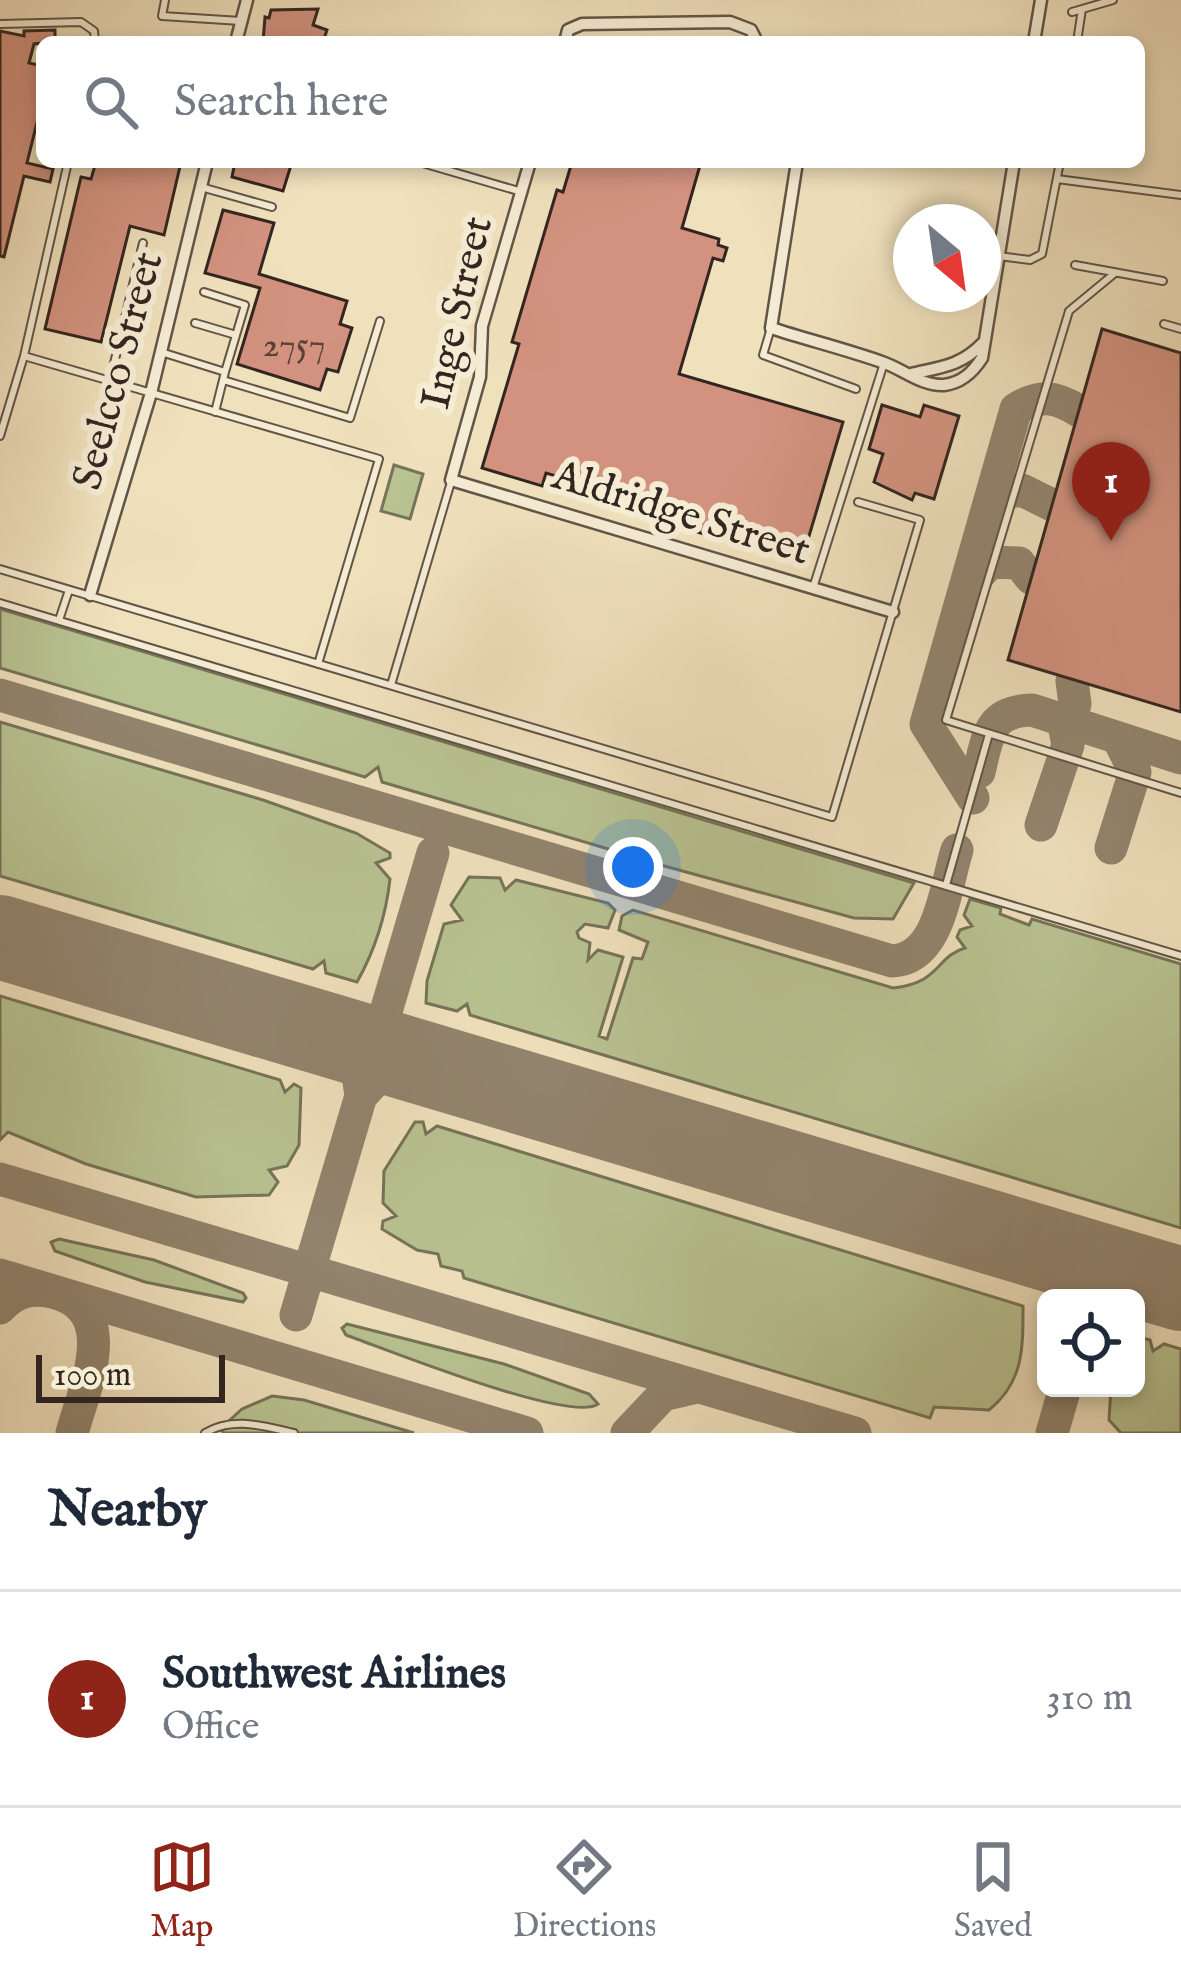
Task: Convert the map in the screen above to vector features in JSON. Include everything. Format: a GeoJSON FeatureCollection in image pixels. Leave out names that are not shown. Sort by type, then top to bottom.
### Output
{"type":"FeatureCollection","features":[{"type":"Feature","properties":{"kind":"street"},"geometry":{"type":"LineString","coordinates":[[237,36],[247,0]]}},
{"type":"Feature","properties":{"kind":"street"},"geometry":{"type":"LineString","coordinates":[[1035,36],[1041,0]]}},
{"type":"Feature","properties":{"kind":"street"},"geometry":{"type":"LineString","coordinates":[[567,36],[582,24],[730,22],[751,30],[754,36]]}},
{"type":"Feature","properties":{"kind":"street","name":"Seelcco Street"},"geometry":{"type":"LineString","coordinates":[[90,596],[151,393],[206,168]]}},
{"type":"Feature","properties":{"kind":"street","name":"Inge Street"},"geometry":{"type":"LineString","coordinates":[[452,480],[480,377],[482,326],[528,168]]}},
{"type":"Feature","properties":{"kind":"street"},"geometry":{"type":"LineString","coordinates":[[796,168],[771,328],[911,374],[946,369],[968,358],[986,340],[990,312]]}},
{"type":"Feature","properties":{"kind":"street"},"geometry":{"type":"LineString","coordinates":[[1001,243],[1013,168]]}},
{"type":"Feature","properties":{"kind":"street","name":"Aldridge Street"},"geometry":{"type":"LineString","coordinates":[[452,480],[892,612]]}},
{"type":"Feature","properties":{"kind":"lane"},"geometry":{"type":"LineString","coordinates":[[165,0],[162,16],[241,21]]}},
{"type":"Feature","properties":{"kind":"lane"},"geometry":{"type":"LineString","coordinates":[[1072,12],[1113,0]]}},
{"type":"Feature","properties":{"kind":"lane"},"geometry":{"type":"LineString","coordinates":[[1078,36],[1082,9]]}},
{"type":"Feature","properties":{"kind":"lane"},"geometry":{"type":"LineString","coordinates":[[0,24],[81,22],[94,36]]}},
{"type":"Feature","properties":{"kind":"lane"},"geometry":{"type":"LineString","coordinates":[[0,436],[5,404],[24,356],[67,168]]}},
{"type":"Feature","properties":{"kind":"lane"},"geometry":{"type":"LineString","coordinates":[[440,168],[522,192]]}},
{"type":"Feature","properties":{"kind":"lane"},"geometry":{"type":"LineString","coordinates":[[1001,256],[1030,260],[1042,254],[1059,168]]}},
{"type":"Feature","properties":{"kind":"lane"},"geometry":{"type":"LineString","coordinates":[[1057,178],[1181,195]]}},
{"type":"Feature","properties":{"kind":"lane"},"geometry":{"type":"LineString","coordinates":[[201,187],[272,207]]}},
{"type":"Feature","properties":{"kind":"lane"},"geometry":{"type":"LineString","coordinates":[[110,381],[143,243]]}},
{"type":"Feature","properties":{"kind":"lane"},"geometry":{"type":"LineString","coordinates":[[1075,266],[1162,281]]}},
{"type":"Feature","properties":{"kind":"lane"},"geometry":{"type":"LineString","coordinates":[[1115,273],[1069,311],[946,720],[1181,793]]}},
{"type":"Feature","properties":{"kind":"lane"},"geometry":{"type":"LineString","coordinates":[[204,292],[245,304],[214,412]]}},
{"type":"Feature","properties":{"kind":"lane"},"geometry":{"type":"LineString","coordinates":[[161,352],[350,418],[380,321]]}},
{"type":"Feature","properties":{"kind":"lane"},"geometry":{"type":"LineString","coordinates":[[195,323],[236,335]]}},
{"type":"Feature","properties":{"kind":"lane"},"geometry":{"type":"LineString","coordinates":[[1164,324],[1181,329]]}},
{"type":"Feature","properties":{"kind":"lane"},"geometry":{"type":"LineString","coordinates":[[771,328],[763,355],[856,389]]}},
{"type":"Feature","properties":{"kind":"lane"},"geometry":{"type":"LineString","coordinates":[[24,356],[379,459],[318,664]]}},
{"type":"Feature","properties":{"kind":"lane"},"geometry":{"type":"LineString","coordinates":[[813,588],[884,363]]}},
{"type":"Feature","properties":{"kind":"lane"},"geometry":{"type":"LineString","coordinates":[[391,685],[452,480]]}},
{"type":"Feature","properties":{"kind":"lane"},"geometry":{"type":"LineString","coordinates":[[0,569],[832,817],[920,520],[858,502]]}},
{"type":"Feature","properties":{"kind":"lane"},"geometry":{"type":"LineString","coordinates":[[59,620],[69,590]]}},
{"type":"Feature","properties":{"kind":"lane"},"geometry":{"type":"LineString","coordinates":[[0,603],[1181,956]]}},
{"type":"Feature","properties":{"kind":"lane"},"geometry":{"type":"LineString","coordinates":[[946,885],[989,734]]}},
{"type":"Feature","properties":{"kind":"lane"},"geometry":{"type":"LineString","coordinates":[[205,1433],[221,1424],[252,1424],[294,1433]]}},
{"type":"Feature","properties":{"kind":"green space"},"geometry":{"type":"Polygon","coordinates":[[[394,465],[423,474],[410,519],[381,511],[394,465]]]}},
{"type":"Feature","properties":{"kind":"green space"},"geometry":{"type":"Polygon","coordinates":[[[0,609],[914,883],[893,919],[854,918],[646,861],[643,848],[632,856],[382,782],[378,767],[365,777],[0,668],[0,609]]]}},
{"type":"Feature","properties":{"kind":"green space"},"geometry":{"type":"Polygon","coordinates":[[[0,722],[263,800],[356,833],[390,853],[390,858],[376,863],[390,879],[388,892],[383,919],[357,982],[326,973],[324,961],[313,969],[0,876],[0,722]]]}},
{"type":"Feature","properties":{"kind":"green space"},"geometry":{"type":"Polygon","coordinates":[[[469,877],[500,878],[505,890],[516,880],[608,903],[615,910],[608,928],[585,924],[577,932],[590,943],[588,960],[598,950],[623,957],[599,1036],[607,1039],[633,958],[642,959],[648,942],[619,930],[622,916],[633,910],[893,988],[920,981],[965,948],[957,937],[960,930],[972,926],[964,915],[970,899],[1001,908],[1000,914],[1029,925],[1032,919],[1181,964],[1181,1228],[470,1015],[467,1004],[457,1011],[426,1003],[427,981],[444,924],[462,920],[451,905],[469,877]]]}},
{"type":"Feature","properties":{"kind":"green space"},"geometry":{"type":"Polygon","coordinates":[[[0,996],[280,1080],[285,1092],[294,1084],[301,1088],[299,1145],[287,1166],[269,1170],[278,1182],[269,1195],[196,1197],[86,1164],[8,1132],[0,1140],[0,996]]]}},
{"type":"Feature","properties":{"kind":"green space"},"geometry":{"type":"Polygon","coordinates":[[[415,1122],[423,1122],[426,1134],[437,1126],[1023,1306],[1015,1376],[989,1410],[934,1407],[930,1418],[464,1278],[462,1271],[441,1266],[438,1254],[417,1250],[382,1229],[383,1221],[396,1216],[383,1203],[384,1171],[415,1122]]]}},
{"type":"Feature","properties":{"kind":"green space"},"geometry":{"type":"Polygon","coordinates":[[[59,1239],[154,1260],[246,1298],[243,1302],[145,1282],[55,1251],[51,1242],[59,1239]]]}},
{"type":"Feature","properties":{"kind":"green space"},"geometry":{"type":"Polygon","coordinates":[[[347,1324],[504,1364],[589,1394],[598,1404],[553,1404],[517,1395],[346,1335],[342,1328],[347,1324]]]}},
{"type":"Feature","properties":{"kind":"green space"},"geometry":{"type":"Polygon","coordinates":[[[1145,1339],[1153,1351],[1164,1344],[1181,1349],[1181,1433],[1121,1433],[1109,1420],[1110,1397],[1145,1397],[1145,1339]]]}},
{"type":"Feature","properties":{"kind":"green space"},"geometry":{"type":"Polygon","coordinates":[[[272,1396],[304,1400],[414,1433],[224,1433],[220,1429],[242,1409],[272,1396]]]}},
{"type":"Feature","properties":{"kind":"building"},"geometry":{"type":"Polygon","coordinates":[[[318,9],[313,25],[327,30],[325,36],[263,36],[265,17],[269,18],[271,10],[318,9]]]}},
{"type":"Feature","properties":{"kind":"building"},"geometry":{"type":"Polygon","coordinates":[[[55,30],[55,36],[36,36],[29,63],[36,65],[36,126],[27,163],[53,169],[50,182],[24,176],[4,257],[0,256],[0,31],[24,36],[24,31],[55,30]]]}},
{"type":"Feature","properties":{"kind":"building"},"geometry":{"type":"Polygon","coordinates":[[[94,168],[180,168],[164,235],[130,226],[101,342],[45,329],[81,177],[91,179],[94,168]]]}},
{"type":"Feature","properties":{"kind":"building"},"geometry":{"type":"Polygon","coordinates":[[[234,168],[290,168],[283,191],[232,177],[234,168]]]}},
{"type":"Feature","properties":{"kind":"building"},"geometry":{"type":"Polygon","coordinates":[[[570,168],[699,168],[682,228],[719,239],[718,245],[727,248],[723,261],[713,258],[679,374],[843,422],[801,563],[573,495],[577,482],[546,473],[542,486],[482,468],[519,344],[512,342],[557,190],[563,192],[570,168]]]}},
{"type":"Feature","properties":{"kind":"building"},"geometry":{"type":"Polygon","coordinates":[[[223,210],[274,223],[259,274],[347,301],[340,324],[352,328],[338,372],[327,369],[320,390],[237,364],[260,288],[205,273],[223,210]]]}},
{"type":"Feature","properties":{"kind":"building"},"geometry":{"type":"Polygon","coordinates":[[[1102,329],[1181,353],[1181,712],[1008,660],[1102,329]]]}},
{"type":"Feature","properties":{"kind":"building"},"geometry":{"type":"Polygon","coordinates":[[[882,405],[920,417],[924,405],[959,416],[934,499],[915,493],[912,500],[874,482],[883,454],[869,449],[882,405]]]}},
{"type":"Feature","properties":{"kind":"taxiway"},"geometry":{"type":"LineString","coordinates":[[973,798],[926,724],[1016,409],[1048,399],[1079,411]]}},
{"type":"Feature","properties":{"kind":"taxiway"},"geometry":{"type":"LineString","coordinates":[[988,509],[1000,493],[1022,490],[1052,505]]}},
{"type":"Feature","properties":{"kind":"taxiway"},"geometry":{"type":"LineString","coordinates":[[965,591],[990,562],[1019,563],[1031,578]]}},
{"type":"Feature","properties":{"kind":"taxiway"},"geometry":{"type":"LineString","coordinates":[[1041,825],[1068,745],[1063,720],[1070,718],[1075,704],[1072,681]]}},
{"type":"Feature","properties":{"kind":"taxiway"},"geometry":{"type":"LineString","coordinates":[[0,695],[892,961],[908,957],[930,935],[957,850]]}},
{"type":"Feature","properties":{"kind":"taxiway"},"geometry":{"type":"LineString","coordinates":[[979,772],[988,736],[999,720],[1032,710],[1181,758]]}},
{"type":"Feature","properties":{"kind":"taxiway"},"geometry":{"type":"LineString","coordinates":[[1111,848],[1135,772],[1118,738]]}},
{"type":"Feature","properties":{"kind":"taxiway"},"geometry":{"type":"LineString","coordinates":[[296,1315],[433,853]]}},
{"type":"Feature","properties":{"kind":"taxiway"},"geometry":{"type":"LineString","coordinates":[[334,1037],[357,1067],[361,1096]]}},
{"type":"Feature","properties":{"kind":"taxiway"},"geometry":{"type":"LineString","coordinates":[[361,1096],[382,1073],[419,1063]]}},
{"type":"Feature","properties":{"kind":"taxiway"},"geometry":{"type":"LineString","coordinates":[[0,1179],[855,1433]]}},
{"type":"Feature","properties":{"kind":"taxiway"},"geometry":{"type":"LineString","coordinates":[[0,1275],[527,1433]]}},
{"type":"Feature","properties":{"kind":"taxiway"},"geometry":{"type":"LineString","coordinates":[[1141,1276],[1181,1289]]}},
{"type":"Feature","properties":{"kind":"taxiway"},"geometry":{"type":"LineString","coordinates":[[0,1308],[17,1295],[44,1291],[74,1301],[87,1315],[93,1352],[72,1433]]}},
{"type":"Feature","properties":{"kind":"taxiway"},"geometry":{"type":"LineString","coordinates":[[627,1433],[663,1395],[697,1387]]}},
{"type":"Feature","properties":{"kind":"taxiway"},"geometry":{"type":"LineString","coordinates":[[1052,1433],[1062,1397]]}},
{"type":"Feature","properties":{"kind":"runway"},"geometry":{"type":"LineString","coordinates":[[0,937],[1181,1289]]}},
{"type":"Feature","properties":{"kind":"place","name":"Southwest Airlines"},"geometry":{"type":"Point","coordinates":[1111,541]}}]}
